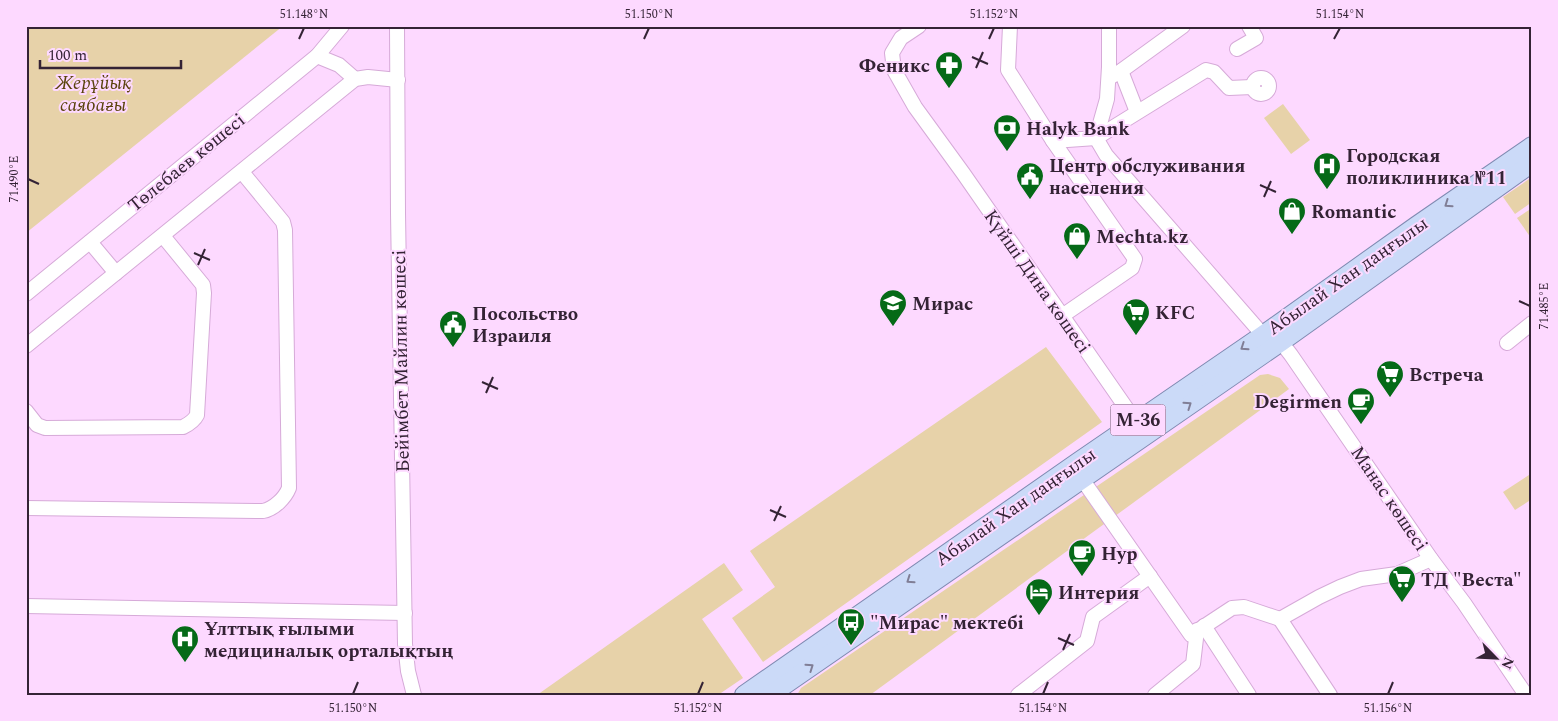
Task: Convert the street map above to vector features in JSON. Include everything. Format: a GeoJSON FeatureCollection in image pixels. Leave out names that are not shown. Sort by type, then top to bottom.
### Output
{"type":"FeatureCollection","features":[{"type":"Feature","properties":{"kind":"main road","name":"Абылай Хан даңғылы"},"geometry":{"type":"LineString","coordinates":[[774,689],[1136,422],[1532,146]]}},
{"type":"Feature","properties":{"kind":"main road","name":"Абылай Хан даңғылы"},"geometry":{"type":"LineString","coordinates":[[744,695],[774,689],[1281,342],[1532,163]]}},
{"type":"Feature","properties":{"kind":"street","name":"Төлебаев көшесі"},"geometry":{"type":"LineString","coordinates":[[26,294],[317,56],[342,26]]}},
{"type":"Feature","properties":{"kind":"street","name":"Бейімбет Майлин көшесі"},"geometry":{"type":"LineString","coordinates":[[398,26],[398,213],[404,613],[408,671],[414,695]]}},
{"type":"Feature","properties":{"kind":"street","name":"Күйші Дина көшесі"},"geometry":{"type":"LineString","coordinates":[[919,26],[901,38],[892,53],[894,70],[914,107],[940,140],[1136,422]]}},
{"type":"Feature","properties":{"kind":"street"},"geometry":{"type":"LineString","coordinates":[[1010,26],[1008,70],[1053,141],[1134,259],[1132,268],[1062,316]]}},
{"type":"Feature","properties":{"kind":"street"},"geometry":{"type":"LineString","coordinates":[[1109,26],[1115,74],[1137,112]]}},
{"type":"Feature","properties":{"kind":"street"},"geometry":{"type":"LineString","coordinates":[[1183,26],[1115,74],[1096,138],[1106,155],[1263,335],[1281,342]]}},
{"type":"Feature","properties":{"kind":"street"},"geometry":{"type":"LineString","coordinates":[[1236,50],[1256,38],[1248,26]]}},
{"type":"Feature","properties":{"kind":"street"},"geometry":{"type":"LineString","coordinates":[[317,56],[339,65],[356,79]]}},
{"type":"Feature","properties":{"kind":"street"},"geometry":{"type":"LineString","coordinates":[[1053,141],[1096,138],[1206,70],[1214,72],[1229,88],[1252,87]]}},
{"type":"Feature","properties":{"kind":"street"},"geometry":{"type":"LineString","coordinates":[[26,346],[356,79],[368,77],[398,80]]}},
{"type":"Feature","properties":{"kind":"street"},"geometry":{"type":"LineString","coordinates":[[26,508],[263,511],[269,510],[286,495],[290,488],[285,230],[283,222],[242,172]]}},
{"type":"Feature","properties":{"kind":"street"},"geometry":{"type":"LineString","coordinates":[[26,411],[37,425],[45,428],[183,426],[188,425],[195,419],[197,415],[203,285],[163,236]]}},
{"type":"Feature","properties":{"kind":"street"},"geometry":{"type":"LineString","coordinates":[[90,242],[116,273]]}},
{"type":"Feature","properties":{"kind":"street"},"geometry":{"type":"LineString","coordinates":[[1507,344],[1532,323]]}},
{"type":"Feature","properties":{"kind":"street","name":"Манас көшесі"},"geometry":{"type":"LineString","coordinates":[[1281,342],[1348,436],[1358,454],[1431,560],[1464,603],[1526,695]]}},
{"type":"Feature","properties":{"kind":"street"},"geometry":{"type":"LineString","coordinates":[[1082,479],[1191,635],[1232,608],[1244,607],[1280,619],[1330,695]]}},
{"type":"Feature","properties":{"kind":"street"},"geometry":{"type":"LineString","coordinates":[[1280,619],[1319,596],[1340,587],[1361,579],[1397,574],[1431,560]]}},
{"type":"Feature","properties":{"kind":"street"},"geometry":{"type":"LineString","coordinates":[[1018,695],[1087,641],[1093,617],[1150,576]]}},
{"type":"Feature","properties":{"kind":"street"},"geometry":{"type":"LineString","coordinates":[[26,606],[404,613]]}},
{"type":"Feature","properties":{"kind":"street"},"geometry":{"type":"LineString","coordinates":[[1155,695],[1193,664],[1200,628]]}},
{"type":"Feature","properties":{"kind":"street"},"geometry":{"type":"LineString","coordinates":[[1200,628],[1249,695]]}},
{"type":"Feature","properties":{"kind":"green space","name":"Жерұйық саябағы"},"geometry":{"type":"Polygon","coordinates":[[[26,26],[283,26],[26,233],[26,26]]]}},
{"type":"Feature","properties":{"kind":"green space"},"geometry":{"type":"Polygon","coordinates":[[[1283,104],[1310,140],[1291,154],[1264,118],[1283,104]]]}},
{"type":"Feature","properties":{"kind":"green space"},"geometry":{"type":"Polygon","coordinates":[[[1532,177],[1532,202],[1515,214],[1503,197],[1532,177]]]}},
{"type":"Feature","properties":{"kind":"green space"},"geometry":{"type":"Polygon","coordinates":[[[1532,208],[1532,237],[1531,238],[1517,218],[1532,208]]]}},
{"type":"Feature","properties":{"kind":"green space"},"geometry":{"type":"Polygon","coordinates":[[[1046,347],[1102,422],[763,662],[732,618],[775,587],[750,551],[1046,347]]]}},
{"type":"Feature","properties":{"kind":"green space"},"geometry":{"type":"Polygon","coordinates":[[[1268,374],[1280,378],[1289,389],[870,695],[797,695],[801,688],[1260,375],[1268,374]]]}},
{"type":"Feature","properties":{"kind":"green space"},"geometry":{"type":"Polygon","coordinates":[[[1532,473],[1532,499],[1515,510],[1503,492],[1532,473]]]}},
{"type":"Feature","properties":{"kind":"green space"},"geometry":{"type":"Polygon","coordinates":[[[724,563],[743,590],[702,619],[743,678],[718,695],[537,695],[724,563]]]}},
{"type":"Feature","properties":{"kind":"place","name":"Феникс"},"geometry":{"type":"Point","coordinates":[949,89]}},
{"type":"Feature","properties":{"kind":"place","name":"Halyk Bank"},"geometry":{"type":"Point","coordinates":[1007,152]}},
{"type":"Feature","properties":{"kind":"place","name":"Городская поликлиника №11"},"geometry":{"type":"Point","coordinates":[1327,190]}},
{"type":"Feature","properties":{"kind":"place","name":"Центр обслуживания населения"},"geometry":{"type":"Point","coordinates":[1030,200]}},
{"type":"Feature","properties":{"kind":"place","name":"Romantic"},"geometry":{"type":"Point","coordinates":[1292,235]}},
{"type":"Feature","properties":{"kind":"place","name":"Mechta.kz"},"geometry":{"type":"Point","coordinates":[1077,260]}},
{"type":"Feature","properties":{"kind":"place","name":"Мирас"},"geometry":{"type":"Point","coordinates":[893,327]}},
{"type":"Feature","properties":{"kind":"place","name":"KFC"},"geometry":{"type":"Point","coordinates":[1136,336]}},
{"type":"Feature","properties":{"kind":"place","name":"Посольство Израиля"},"geometry":{"type":"Point","coordinates":[453,348]}},
{"type":"Feature","properties":{"kind":"place","name":"Встреча"},"geometry":{"type":"Point","coordinates":[1390,398]}},
{"type":"Feature","properties":{"kind":"place","name":"Degirmen"},"geometry":{"type":"Point","coordinates":[1361,425]}},
{"type":"Feature","properties":{"kind":"place","name":"Нур"},"geometry":{"type":"Point","coordinates":[1082,577]}},
{"type":"Feature","properties":{"kind":"place","name":"ТД \"Веста\""},"geometry":{"type":"Point","coordinates":[1402,603]}},
{"type":"Feature","properties":{"kind":"place","name":"Интерия"},"geometry":{"type":"Point","coordinates":[1039,616]}},
{"type":"Feature","properties":{"kind":"place","name":"\"Мирас\" мектебі"},"geometry":{"type":"Point","coordinates":[851,646]}},
{"type":"Feature","properties":{"kind":"place","name":"Ұлттық ғылыми медициналық орталықтың"},"geometry":{"type":"Point","coordinates":[185,663]}}]}
